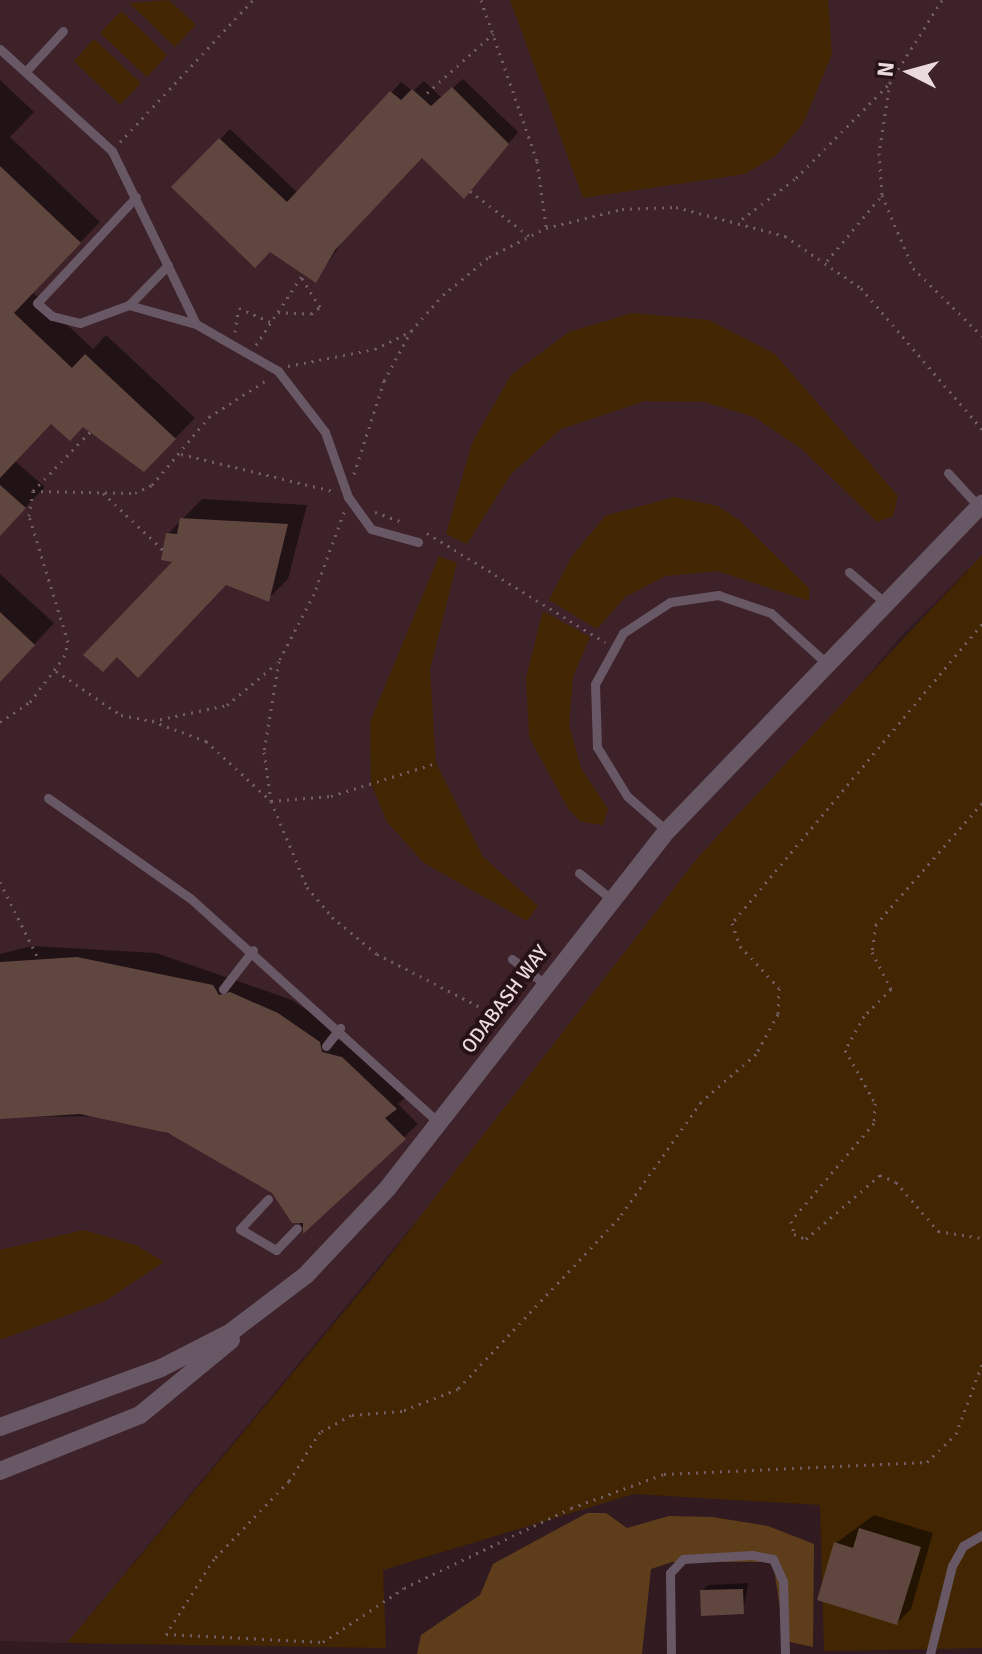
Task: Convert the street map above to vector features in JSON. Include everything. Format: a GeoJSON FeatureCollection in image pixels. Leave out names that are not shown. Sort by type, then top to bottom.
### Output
{"type":"FeatureCollection","features":[{"type":"Feature","properties":{"kind":"street","name":"ODABASH WAY"},"geometry":{"type":"LineString","coordinates":[[0,1427],[161,1368],[231,1332],[306,1275],[440,1124],[544,983],[667,831],[824,661],[980,505]]}},
{"type":"Feature","properties":{"kind":"street"},"geometry":{"type":"LineString","coordinates":[[0,1471],[140,1415],[306,1275]]}},
{"type":"Feature","properties":{"kind":"lane"},"geometry":{"type":"LineString","coordinates":[[27,70],[63,31]]}},
{"type":"Feature","properties":{"kind":"lane"},"geometry":{"type":"LineString","coordinates":[[0,49],[27,70],[112,151],[196,324]]}},
{"type":"Feature","properties":{"kind":"lane"},"geometry":{"type":"LineString","coordinates":[[136,197],[37,303],[52,316],[80,323],[129,305],[168,265]]}},
{"type":"Feature","properties":{"kind":"lane"},"geometry":{"type":"LineString","coordinates":[[129,305],[196,324],[253,350],[278,371],[325,432],[348,497],[371,529],[418,542]]}},
{"type":"Feature","properties":{"kind":"lane"},"geometry":{"type":"LineString","coordinates":[[948,473],[980,505]]}},
{"type":"Feature","properties":{"kind":"lane"},"geometry":{"type":"LineString","coordinates":[[849,572],[883,601]]}},
{"type":"Feature","properties":{"kind":"lane"},"geometry":{"type":"LineString","coordinates":[[667,831],[627,796],[597,747],[595,684],[613,647],[657,608],[718,595],[771,613],[824,661]]}},
{"type":"Feature","properties":{"kind":"lane"},"geometry":{"type":"LineString","coordinates":[[48,798],[253,950],[440,1124]]}},
{"type":"Feature","properties":{"kind":"lane"},"geometry":{"type":"LineString","coordinates":[[579,873],[610,898]]}},
{"type":"Feature","properties":{"kind":"lane"},"geometry":{"type":"LineString","coordinates":[[223,989],[253,950]]}},
{"type":"Feature","properties":{"kind":"lane"},"geometry":{"type":"LineString","coordinates":[[512,959],[544,983]]}},
{"type":"Feature","properties":{"kind":"lane"},"geometry":{"type":"LineString","coordinates":[[326,1046],[340,1028]]}},
{"type":"Feature","properties":{"kind":"lane"},"geometry":{"type":"LineString","coordinates":[[268,1199],[240,1229],[276,1250],[297,1228]]}},
{"type":"Feature","properties":{"kind":"lane"},"geometry":{"type":"LineString","coordinates":[[930,1654],[952,1566],[963,1546],[982,1535]]}},
{"type":"Feature","properties":{"kind":"lane"},"geometry":{"type":"LineString","coordinates":[[671,1654],[670,1573],[683,1559],[752,1555],[773,1559],[783,1581],[785,1654]]}},
{"type":"Feature","properties":{"kind":"path"},"geometry":{"type":"LineString","coordinates":[[112,151],[253,0]]}},
{"type":"Feature","properties":{"kind":"path"},"geometry":{"type":"LineString","coordinates":[[481,0],[537,161],[546,228]]}},
{"type":"Feature","properties":{"kind":"path"},"geometry":{"type":"LineString","coordinates":[[742,219],[796,178],[890,82],[942,0]]}},
{"type":"Feature","properties":{"kind":"path"},"geometry":{"type":"LineString","coordinates":[[427,93],[493,34]]}},
{"type":"Feature","properties":{"kind":"path"},"geometry":{"type":"LineString","coordinates":[[890,82],[879,153],[882,195],[913,268],[982,336]]}},
{"type":"Feature","properties":{"kind":"path"},"geometry":{"type":"LineString","coordinates":[[470,191],[529,236]]}},
{"type":"Feature","properties":{"kind":"path"},"geometry":{"type":"LineString","coordinates":[[827,261],[882,195]]}},
{"type":"Feature","properties":{"kind":"path"},"geometry":{"type":"LineString","coordinates":[[33,491],[135,493],[181,454],[209,417],[278,371],[298,360],[375,349],[411,331],[489,257],[546,228],[649,208],[742,219],[827,261],[894,323],[982,429]]}},
{"type":"Feature","properties":{"kind":"path"},"geometry":{"type":"LineString","coordinates":[[271,322],[249,308],[233,311],[235,332],[253,350],[271,322],[302,276],[320,307],[311,314],[278,312]]}},
{"type":"Feature","properties":{"kind":"path"},"geometry":{"type":"LineString","coordinates":[[411,331],[384,381],[314,594],[279,661],[264,752],[271,801],[307,887],[332,917],[377,954],[484,1009]]}},
{"type":"Feature","properties":{"kind":"path"},"geometry":{"type":"LineString","coordinates":[[0,722],[30,702],[55,671],[68,642],[29,516],[33,491],[92,430]]}},
{"type":"Feature","properties":{"kind":"path"},"geometry":{"type":"LineString","coordinates":[[181,454],[348,497],[406,524]]}},
{"type":"Feature","properties":{"kind":"path"},"geometry":{"type":"LineString","coordinates":[[103,493],[163,550]]}},
{"type":"Feature","properties":{"kind":"path"},"geometry":{"type":"LineString","coordinates":[[421,529],[613,647]]}},
{"type":"Feature","properties":{"kind":"path"},"geometry":{"type":"LineString","coordinates":[[982,624],[732,923],[740,946],[779,988],[778,1014],[756,1054],[701,1102],[619,1218],[469,1379],[429,1404],[351,1415],[320,1432],[289,1481],[214,1559],[166,1634],[323,1642],[404,1588],[571,1508],[664,1474],[927,1462],[956,1434],[982,1364]]}},
{"type":"Feature","properties":{"kind":"path"},"geometry":{"type":"LineString","coordinates":[[152,721],[227,705],[279,661]]}},
{"type":"Feature","properties":{"kind":"path"},"geometry":{"type":"LineString","coordinates":[[55,671],[121,715],[152,721],[206,741],[271,801],[331,796],[436,763]]}},
{"type":"Feature","properties":{"kind":"path"},"geometry":{"type":"LineString","coordinates":[[982,803],[876,924],[875,963],[891,989],[845,1050],[875,1103],[874,1123],[791,1221],[794,1234],[806,1239],[880,1175],[896,1182],[938,1231],[982,1238]]}},
{"type":"Feature","properties":{"kind":"path"},"geometry":{"type":"LineString","coordinates":[[0,882],[38,958]]}},
{"type":"Feature","properties":{"kind":"shaded area"},"geometry":{"type":"Polygon","coordinates":[[[0,0],[982,0],[982,555],[900,637],[67,1643],[0,1641],[0,0]]]}},
{"type":"Feature","properties":{"kind":"shaded area"},"geometry":{"type":"Polygon","coordinates":[[[169,0],[196,25],[175,47],[129,3],[169,0]]]}},
{"type":"Feature","properties":{"kind":"shaded area"},"geometry":{"type":"Polygon","coordinates":[[[510,0],[828,0],[832,54],[803,124],[775,156],[745,174],[583,198],[510,0]]]}},
{"type":"Feature","properties":{"kind":"shaded area"},"geometry":{"type":"Polygon","coordinates":[[[121,11],[167,55],[147,77],[100,33],[121,11]]]}},
{"type":"Feature","properties":{"kind":"shaded area"},"geometry":{"type":"Polygon","coordinates":[[[94,39],[141,83],[120,105],[74,61],[94,39]]]}},
{"type":"Feature","properties":{"kind":"shaded area"},"geometry":{"type":"Polygon","coordinates":[[[632,313],[709,320],[775,354],[898,496],[893,516],[877,522],[803,450],[754,417],[705,402],[645,401],[561,429],[511,474],[467,544],[446,534],[472,443],[511,375],[569,332],[632,313]]]}},
{"type":"Feature","properties":{"kind":"shaded area"},"geometry":{"type":"Polygon","coordinates":[[[674,497],[718,506],[739,520],[809,588],[809,601],[717,571],[666,576],[625,597],[597,629],[549,600],[572,556],[605,516],[674,497]]]}},
{"type":"Feature","properties":{"kind":"shaded area"},"geometry":{"type":"Polygon","coordinates":[[[982,555],[982,1648],[824,1651],[820,1505],[634,1494],[383,1570],[386,1648],[67,1643],[378,1271],[699,856],[982,555]]]}},
{"type":"Feature","properties":{"kind":"shaded area"},"geometry":{"type":"Polygon","coordinates":[[[439,556],[457,563],[430,669],[436,763],[483,857],[538,906],[527,921],[424,863],[387,822],[371,783],[370,722],[439,556]]]}},
{"type":"Feature","properties":{"kind":"shaded area"},"geometry":{"type":"Polygon","coordinates":[[[543,611],[590,637],[573,677],[569,725],[581,768],[608,809],[603,825],[581,822],[569,810],[529,737],[526,677],[543,611]]]}},
{"type":"Feature","properties":{"kind":"shaded area"},"geometry":{"type":"Polygon","coordinates":[[[83,1230],[136,1245],[164,1262],[105,1301],[0,1340],[0,1250],[83,1230]]]}},
{"type":"Feature","properties":{"kind":"shaded area"},"geometry":{"type":"Polygon","coordinates":[[[587,1513],[606,1513],[627,1528],[669,1516],[712,1517],[768,1526],[814,1544],[813,1647],[785,1641],[773,1562],[672,1562],[651,1569],[642,1654],[417,1654],[421,1635],[480,1595],[493,1564],[587,1513]]]}},
{"type":"Feature","properties":{"kind":"building"},"geometry":{"type":"Polygon","coordinates":[[[452,87],[509,144],[464,199],[422,158],[335,250],[316,283],[270,252],[255,268],[171,187],[219,138],[287,202],[390,91],[401,100],[412,89],[431,106],[452,87]]]}},
{"type":"Feature","properties":{"kind":"building"},"geometry":{"type":"Polygon","coordinates":[[[0,166],[81,243],[14,313],[72,368],[85,354],[176,439],[144,472],[83,427],[70,441],[51,424],[0,478],[0,166]]]}},
{"type":"Feature","properties":{"kind":"building"},"geometry":{"type":"Polygon","coordinates":[[[0,485],[26,508],[0,536],[0,485]]]}},
{"type":"Feature","properties":{"kind":"building"},"geometry":{"type":"Polygon","coordinates":[[[180,518],[288,524],[269,602],[226,585],[138,678],[117,657],[103,672],[83,655],[172,562],[161,560],[166,533],[177,534],[180,518]]]}},
{"type":"Feature","properties":{"kind":"building"},"geometry":{"type":"Polygon","coordinates":[[[0,612],[35,645],[0,682],[0,612]]]}},
{"type":"Feature","properties":{"kind":"building"},"geometry":{"type":"Polygon","coordinates":[[[77,957],[213,985],[219,995],[230,992],[278,1013],[320,1042],[322,1052],[342,1057],[397,1109],[385,1118],[406,1139],[303,1234],[303,1223],[292,1223],[272,1193],[168,1133],[80,1114],[0,1119],[0,962],[77,957]]]}},
{"type":"Feature","properties":{"kind":"building"},"geometry":{"type":"Polygon","coordinates":[[[859,1528],[921,1547],[897,1625],[817,1600],[834,1542],[853,1548],[859,1528]]]}},
{"type":"Feature","properties":{"kind":"building"},"geometry":{"type":"Polygon","coordinates":[[[743,1589],[744,1614],[701,1616],[700,1590],[743,1589]]]}}]}
